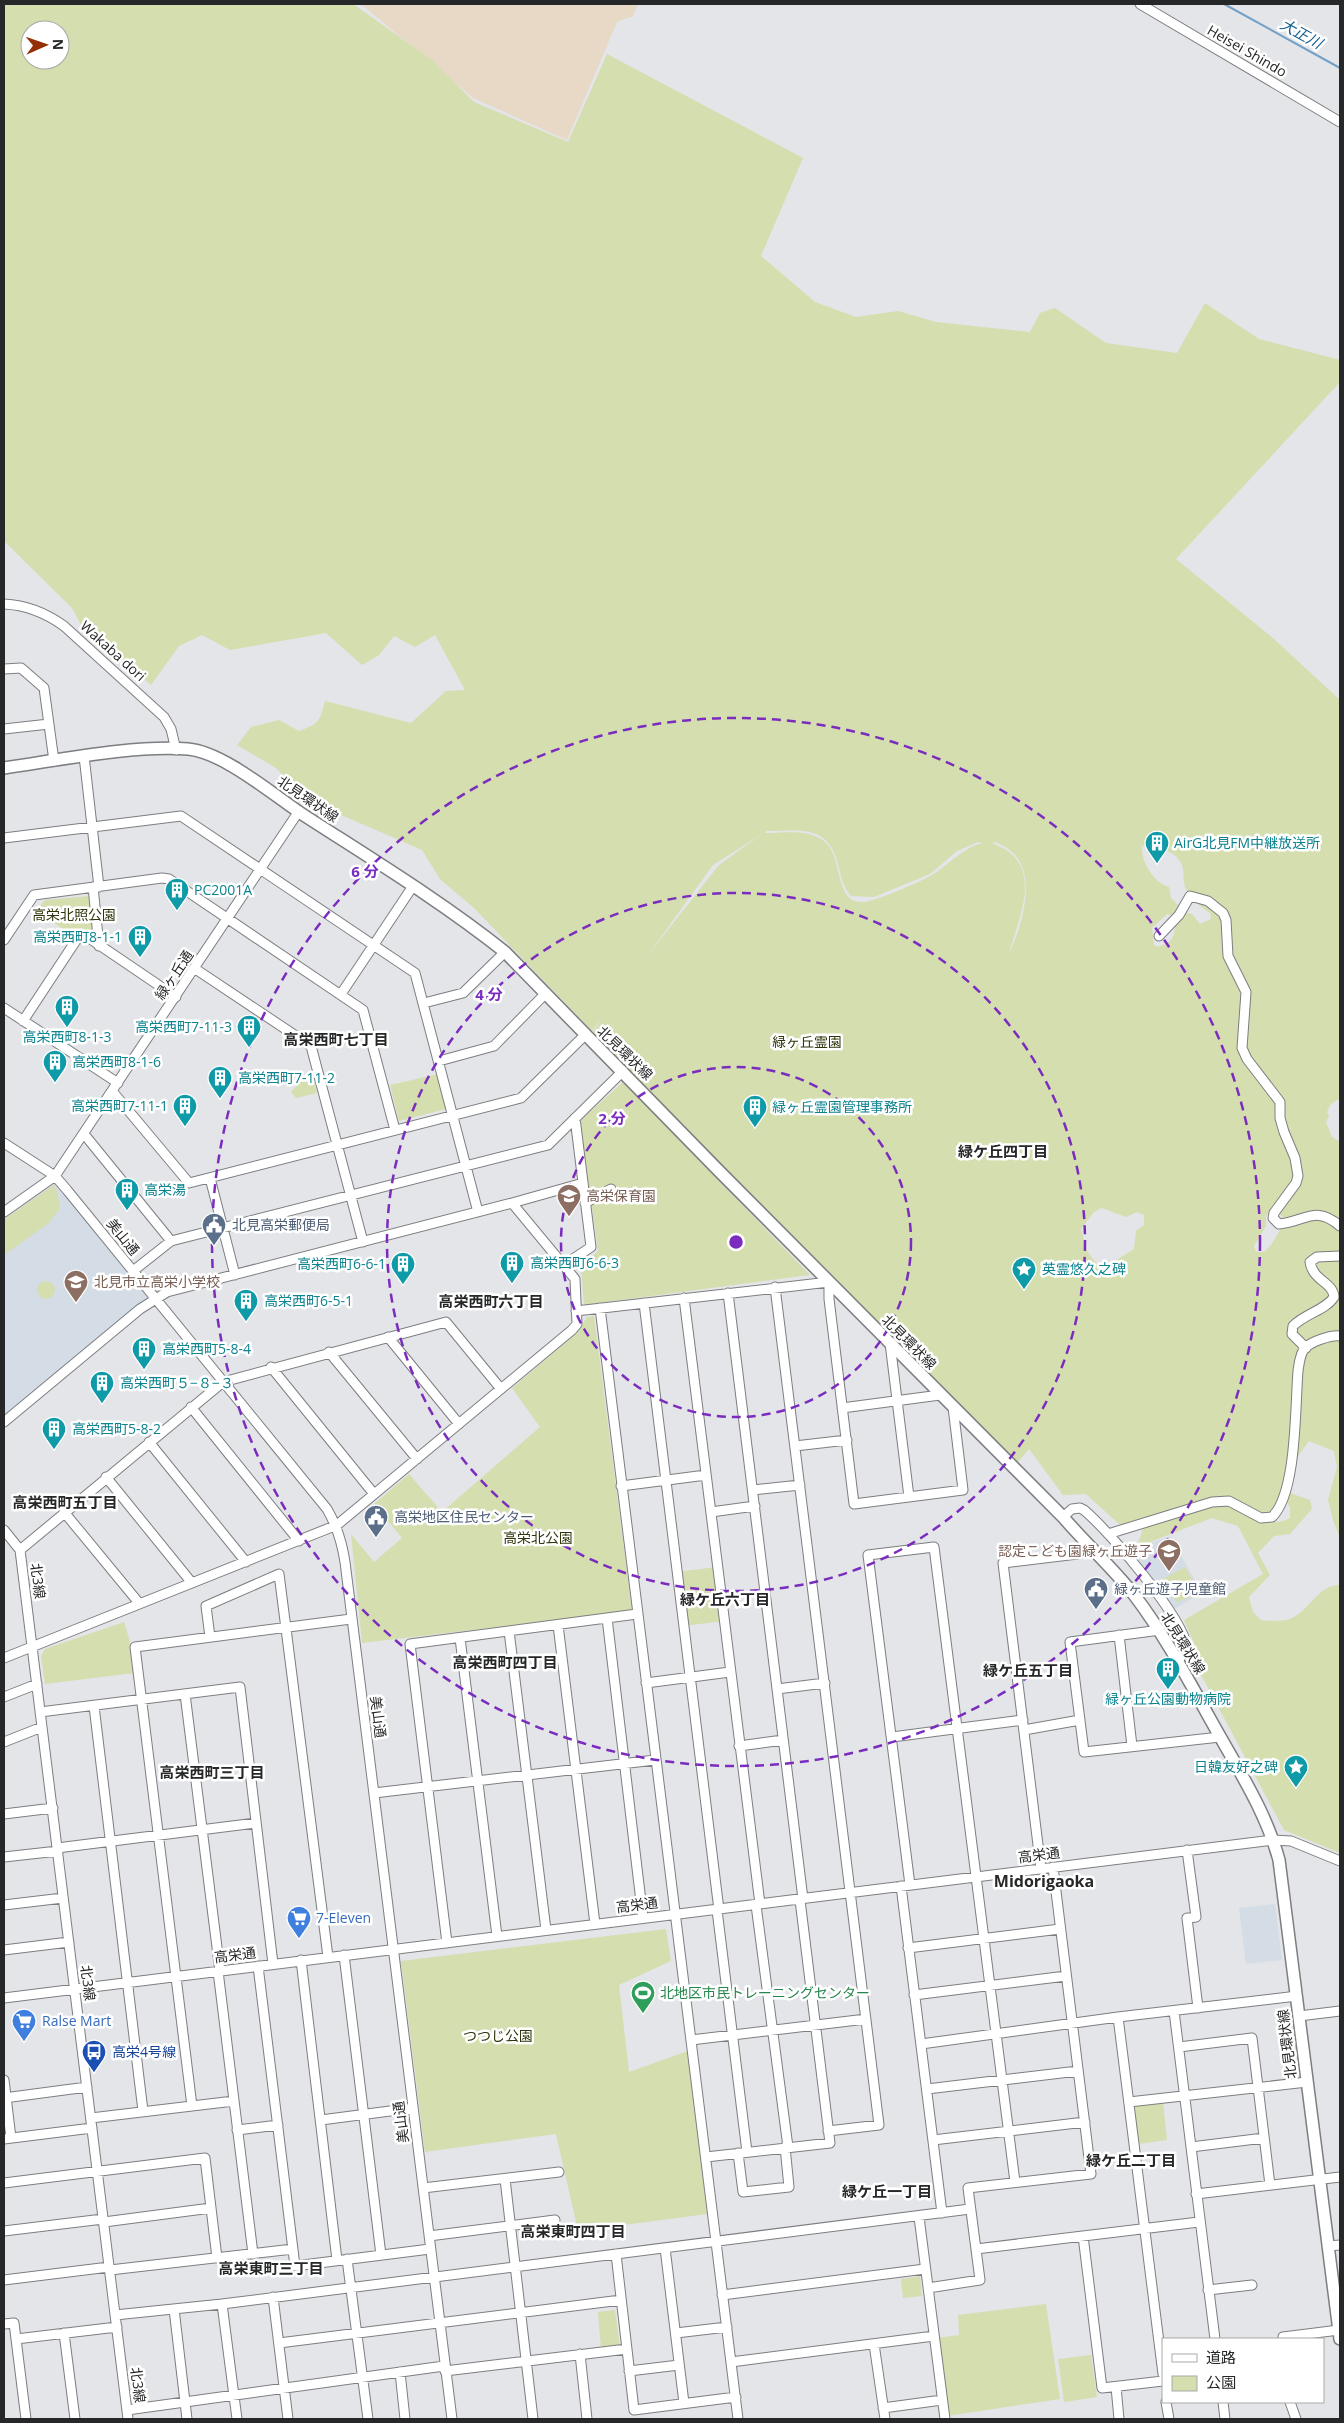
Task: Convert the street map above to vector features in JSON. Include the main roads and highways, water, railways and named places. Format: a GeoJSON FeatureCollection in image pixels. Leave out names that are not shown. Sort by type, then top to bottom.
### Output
{"type":"FeatureCollection","features":[{"type":"Feature","properties":{"kind":"main road","name":"北見環状線"},"geometry":{"type":"LineString","coordinates":[[4,768],[84,756],[176,750],[198,751],[214,757],[299,811],[470,924],[505,952],[952,1408],[1063,1517],[1115,1573],[1160,1630],[1178,1661],[1258,1804],[1279,1860],[1340,2334]]}},
{"type":"Feature","properties":{"kind":"waterway","name":"大正川"},"geometry":{"type":"LineString","coordinates":[[1224,4],[1340,68]]}},
{"type":"Feature","properties":{"kind":"place","name":"AirG北見FM中継放送所"},"geometry":{"type":"Point","coordinates":[1157,864]}},
{"type":"Feature","properties":{"kind":"place","name":"PC2001A"},"geometry":{"type":"Point","coordinates":[177,911]}},
{"type":"Feature","properties":{"kind":"place","name":"高栄西町8-1-1"},"geometry":{"type":"Point","coordinates":[140,958]}},
{"type":"Feature","properties":{"kind":"place","name":"高栄西町8-1-3"},"geometry":{"type":"Point","coordinates":[67,1028]}},
{"type":"Feature","properties":{"kind":"place","name":"高栄西町7-11-3"},"geometry":{"type":"Point","coordinates":[249,1048]}},
{"type":"Feature","properties":{"kind":"place","name":"高栄西町8-1-6"},"geometry":{"type":"Point","coordinates":[55,1083]}},
{"type":"Feature","properties":{"kind":"place","name":"高栄西町7-11-2"},"geometry":{"type":"Point","coordinates":[220,1099]}},
{"type":"Feature","properties":{"kind":"place","name":"高栄西町7-11-1"},"geometry":{"type":"Point","coordinates":[185,1127]}},
{"type":"Feature","properties":{"kind":"place","name":"緑ヶ丘霊園管理事務所"},"geometry":{"type":"Point","coordinates":[755,1128]}},
{"type":"Feature","properties":{"kind":"place","name":"高栄湯"},"geometry":{"type":"Point","coordinates":[127,1211]}},
{"type":"Feature","properties":{"kind":"place","name":"高栄保育園"},"geometry":{"type":"Point","coordinates":[569,1217]}},
{"type":"Feature","properties":{"kind":"place","name":"北見高栄郵便局"},"geometry":{"type":"Point","coordinates":[214,1246]}},
{"type":"Feature","properties":{"kind":"place","name":"高栄西町6-6-3"},"geometry":{"type":"Point","coordinates":[512,1284]}},
{"type":"Feature","properties":{"kind":"place","name":"高栄西町6-6-1"},"geometry":{"type":"Point","coordinates":[403,1285]}},
{"type":"Feature","properties":{"kind":"place","name":"英霊悠久之碑"},"geometry":{"type":"Point","coordinates":[1024,1290]}},
{"type":"Feature","properties":{"kind":"place","name":"北見市立高栄小学校"},"geometry":{"type":"Point","coordinates":[76,1303]}},
{"type":"Feature","properties":{"kind":"place","name":"高栄西町6-5-1"},"geometry":{"type":"Point","coordinates":[246,1322]}},
{"type":"Feature","properties":{"kind":"place","name":"高栄西町5-8-4"},"geometry":{"type":"Point","coordinates":[144,1370]}},
{"type":"Feature","properties":{"kind":"place","name":"高栄西町５−８−３"},"geometry":{"type":"Point","coordinates":[102,1404]}},
{"type":"Feature","properties":{"kind":"place","name":"高栄西町5-8-2"},"geometry":{"type":"Point","coordinates":[54,1450]}},
{"type":"Feature","properties":{"kind":"place","name":"高栄地区住民センター"},"geometry":{"type":"Point","coordinates":[376,1538]}},
{"type":"Feature","properties":{"kind":"place","name":"認定こども園緑ヶ丘遊子"},"geometry":{"type":"Point","coordinates":[1169,1572]}},
{"type":"Feature","properties":{"kind":"place","name":"緑ヶ丘遊子児童館"},"geometry":{"type":"Point","coordinates":[1096,1610]}},
{"type":"Feature","properties":{"kind":"place","name":"緑ヶ丘公園動物病院"},"geometry":{"type":"Point","coordinates":[1168,1690]}},
{"type":"Feature","properties":{"kind":"place","name":"日韓友好之碑"},"geometry":{"type":"Point","coordinates":[1296,1788]}},
{"type":"Feature","properties":{"kind":"place","name":"7-Eleven"},"geometry":{"type":"Point","coordinates":[299,1939]}},
{"type":"Feature","properties":{"kind":"place","name":"北地区市民トレーニングセンター"},"geometry":{"type":"Point","coordinates":[643,2014]}},
{"type":"Feature","properties":{"kind":"place","name":"Ralse Mart"},"geometry":{"type":"Point","coordinates":[24,2042]}},
{"type":"Feature","properties":{"kind":"place","name":"高栄4号線"},"geometry":{"type":"Point","coordinates":[94,2073]}},
{"type":"Feature","properties":{"kind":"district","name":"高栄西町七丁目"},"geometry":{"type":"Point","coordinates":[336,1040]}},
{"type":"Feature","properties":{"kind":"district","name":"緑ケ丘四丁目"},"geometry":{"type":"Point","coordinates":[1003,1152]}},
{"type":"Feature","properties":{"kind":"district","name":"高栄西町六丁目"},"geometry":{"type":"Point","coordinates":[491,1302]}},
{"type":"Feature","properties":{"kind":"district","name":"高栄西町五丁目"},"geometry":{"type":"Point","coordinates":[65,1503]}},
{"type":"Feature","properties":{"kind":"district","name":"緑ケ丘六丁目"},"geometry":{"type":"Point","coordinates":[725,1600]}},
{"type":"Feature","properties":{"kind":"district","name":"高栄西町四丁目"},"geometry":{"type":"Point","coordinates":[505,1663]}},
{"type":"Feature","properties":{"kind":"district","name":"緑ケ丘五丁目"},"geometry":{"type":"Point","coordinates":[1028,1671]}},
{"type":"Feature","properties":{"kind":"district","name":"高栄西町三丁目"},"geometry":{"type":"Point","coordinates":[212,1773]}},
{"type":"Feature","properties":{"kind":"district","name":"Midorigaoka"},"geometry":{"type":"Point","coordinates":[1044,1881]}},
{"type":"Feature","properties":{"kind":"district","name":"緑ケ丘二丁目"},"geometry":{"type":"Point","coordinates":[1131,2161]}},
{"type":"Feature","properties":{"kind":"district","name":"緑ケ丘一丁目"},"geometry":{"type":"Point","coordinates":[887,2192]}},
{"type":"Feature","properties":{"kind":"district","name":"高栄東町四丁目"},"geometry":{"type":"Point","coordinates":[573,2232]}},
{"type":"Feature","properties":{"kind":"district","name":"高栄東町三丁目"},"geometry":{"type":"Point","coordinates":[271,2269]}},
{"type":"Feature","properties":{"kind":"park label","name":"高栄北照公園"},"geometry":{"type":"Point","coordinates":[74,915]}},
{"type":"Feature","properties":{"kind":"park label","name":"緑ヶ丘霊園"},"geometry":{"type":"Point","coordinates":[807,1042]}},
{"type":"Feature","properties":{"kind":"park label","name":"高栄北公園"},"geometry":{"type":"Point","coordinates":[538,1538]}},
{"type":"Feature","properties":{"kind":"park label","name":"つつじ公園"},"geometry":{"type":"Point","coordinates":[498,2036]}}]}
